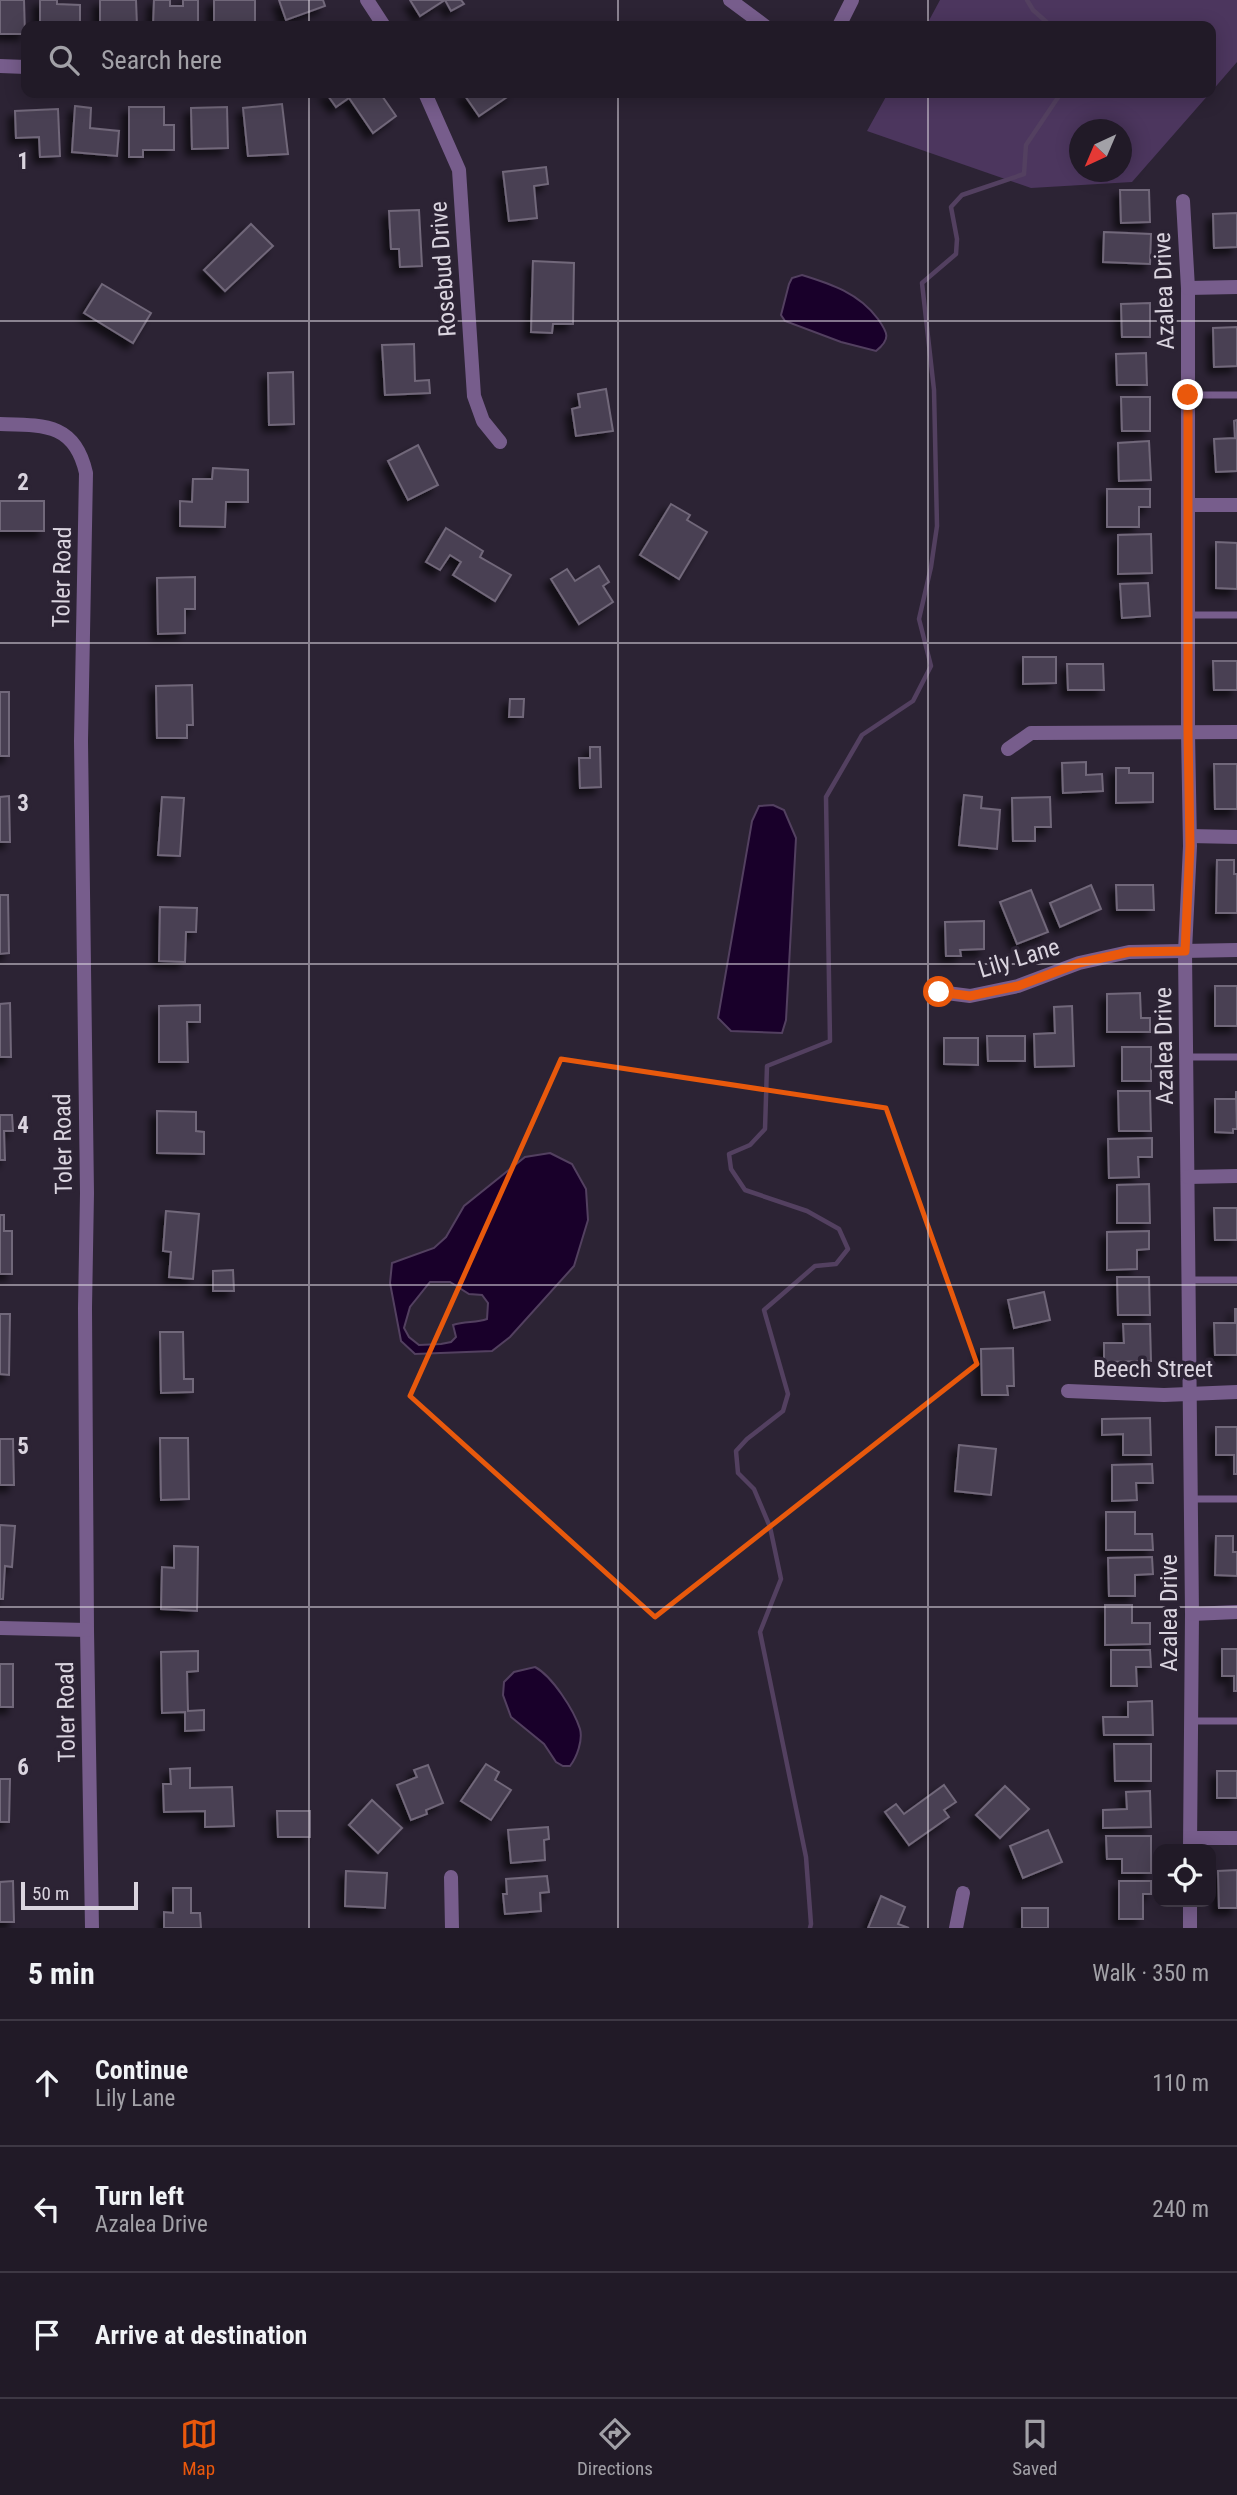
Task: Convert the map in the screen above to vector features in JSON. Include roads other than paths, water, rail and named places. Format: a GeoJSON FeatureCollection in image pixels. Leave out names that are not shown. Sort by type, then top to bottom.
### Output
{"type":"FeatureCollection","features":[{"type":"Feature","properties":{"kind":"street"},"geometry":{"type":"LineString","coordinates":[[367,0],[376,21]]}},
{"type":"Feature","properties":{"kind":"street"},"geometry":{"type":"LineString","coordinates":[[729,0],[758,21]]}},
{"type":"Feature","properties":{"kind":"street"},"geometry":{"type":"LineString","coordinates":[[842,21],[852,0]]}},
{"type":"Feature","properties":{"kind":"street"},"geometry":{"type":"LineString","coordinates":[[0,66],[21,67]]}},
{"type":"Feature","properties":{"kind":"street","name":"Rosebud Drive"},"geometry":{"type":"LineString","coordinates":[[428,98],[459,170],[474,396],[483,421],[500,442]]}},
{"type":"Feature","properties":{"kind":"street","name":"Azalea Drive"},"geometry":{"type":"LineString","coordinates":[[1183,201],[1188,288],[1190,836],[1185,951],[1192,1614],[1191,1844]]}},
{"type":"Feature","properties":{"kind":"street"},"geometry":{"type":"LineString","coordinates":[[1188,288],[1237,287]]}},
{"type":"Feature","properties":{"kind":"street","name":"Toler Road"},"geometry":{"type":"LineString","coordinates":[[0,424],[52,428],[70,438],[82,456],[86,474],[81,741],[87,1193],[87,1630],[92,1928]]}},
{"type":"Feature","properties":{"kind":"street"},"geometry":{"type":"LineString","coordinates":[[1188,505],[1237,505]]}},
{"type":"Feature","properties":{"kind":"street"},"geometry":{"type":"LineString","coordinates":[[1008,750],[1031,733],[1237,732]]}},
{"type":"Feature","properties":{"kind":"street"},"geometry":{"type":"LineString","coordinates":[[1190,836],[1237,837]]}},
{"type":"Feature","properties":{"kind":"street","name":"Lily Lane"},"geometry":{"type":"LineString","coordinates":[[939,992],[970,996],[1018,986],[1079,963],[1129,952],[1237,950]]}},
{"type":"Feature","properties":{"kind":"street"},"geometry":{"type":"LineString","coordinates":[[1188,1177],[1237,1176]]}},
{"type":"Feature","properties":{"kind":"street","name":"Beech Street"},"geometry":{"type":"LineString","coordinates":[[1068,1391],[1164,1395],[1237,1392]]}},
{"type":"Feature","properties":{"kind":"street"},"geometry":{"type":"LineString","coordinates":[[1192,1614],[1237,1612]]}},
{"type":"Feature","properties":{"kind":"street"},"geometry":{"type":"LineString","coordinates":[[0,1628],[87,1630]]}},
{"type":"Feature","properties":{"kind":"street"},"geometry":{"type":"LineString","coordinates":[[1191,1844],[1237,1838]]}},
{"type":"Feature","properties":{"kind":"street"},"geometry":{"type":"LineString","coordinates":[[451,1877],[452,1928]]}},
{"type":"Feature","properties":{"kind":"street"},"geometry":{"type":"LineString","coordinates":[[957,1928],[963,1893]]}},
{"type":"Feature","properties":{"kind":"street"},"geometry":{"type":"LineString","coordinates":[[1190,1907],[1190,1928]]}},
{"type":"Feature","properties":{"kind":"lane"},"geometry":{"type":"LineString","coordinates":[[1188,395],[1237,395]]}},
{"type":"Feature","properties":{"kind":"lane"},"geometry":{"type":"LineString","coordinates":[[1188,615],[1237,615]]}},
{"type":"Feature","properties":{"kind":"lane"},"geometry":{"type":"LineString","coordinates":[[1186,1057],[1237,1057]]}},
{"type":"Feature","properties":{"kind":"lane"},"geometry":{"type":"LineString","coordinates":[[1188,1280],[1237,1280]]}},
{"type":"Feature","properties":{"kind":"lane"},"geometry":{"type":"LineString","coordinates":[[1190,1499],[1237,1499]]}},
{"type":"Feature","properties":{"kind":"lane"},"geometry":{"type":"LineString","coordinates":[[1191,1721],[1237,1721]]}},
{"type":"Feature","properties":{"kind":"waterway"},"geometry":{"type":"LineString","coordinates":[[1027,0],[1045,21]]}},
{"type":"Feature","properties":{"kind":"waterway"},"geometry":{"type":"LineString","coordinates":[[810,1928],[806,1857],[760,1632],[781,1579],[770,1527],[754,1489],[738,1473],[736,1451],[783,1411],[788,1394],[764,1310],[815,1266],[836,1264],[848,1249],[839,1229],[807,1211],[745,1190],[731,1169],[729,1154],[750,1145],[765,1129],[767,1066],[830,1041],[826,797],[862,735],[913,701],[931,666],[919,619],[937,526],[934,390],[922,283],[956,254],[957,239],[951,207],[962,195],[1024,174],[1026,145],[1058,98]]}}]}
